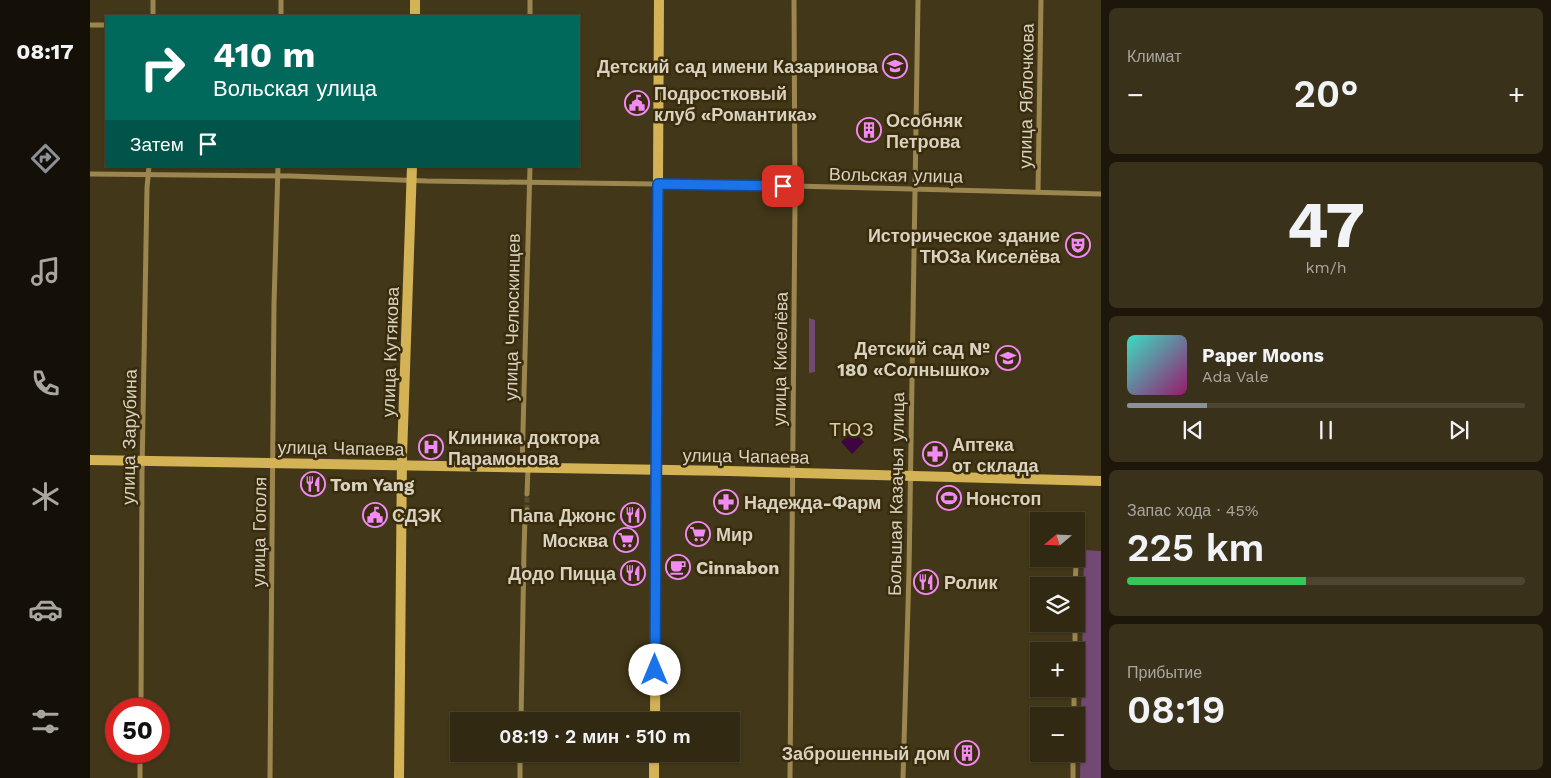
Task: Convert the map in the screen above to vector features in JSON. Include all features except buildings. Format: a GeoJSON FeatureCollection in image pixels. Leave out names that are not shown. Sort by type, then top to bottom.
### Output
{"type":"FeatureCollection","features":[{"type":"Feature","properties":{"kind":"street"},"geometry":{"type":"LineString","coordinates":[[153,0],[153,15]]}},
{"type":"Feature","properties":{"kind":"street"},"geometry":{"type":"LineString","coordinates":[[281,0],[281,15]]}},
{"type":"Feature","properties":{"kind":"street"},"geometry":{"type":"LineString","coordinates":[[415,15],[416,0]]}},
{"type":"Feature","properties":{"kind":"street"},"geometry":{"type":"LineString","coordinates":[[530,0],[530,15]]}},
{"type":"Feature","properties":{"kind":"street"},"geometry":{"type":"LineString","coordinates":[[655,712],[659,0]]}},
{"type":"Feature","properties":{"kind":"street","name":"улица Киселёва"},"geometry":{"type":"LineString","coordinates":[[790,778],[795,186],[794,0]]}},
{"type":"Feature","properties":{"kind":"street","name":"Большая Казачья улица"},"geometry":{"type":"LineString","coordinates":[[903,778],[911,477],[918,0]]}},
{"type":"Feature","properties":{"kind":"street","name":"улица Яблочкова"},"geometry":{"type":"LineString","coordinates":[[1038,192],[1041,0]]}},
{"type":"Feature","properties":{"kind":"street"},"geometry":{"type":"LineString","coordinates":[[90,25],[105,25]]}},
{"type":"Feature","properties":{"kind":"street","name":"улица Зарубина"},"geometry":{"type":"LineString","coordinates":[[141,698],[142,461],[146,198],[149,167]]}},
{"type":"Feature","properties":{"kind":"street","name":"улица Гоголя"},"geometry":{"type":"LineString","coordinates":[[270,778],[274,304],[278,167]]}},
{"type":"Feature","properties":{"kind":"street","name":"улица Кутякова"},"geometry":{"type":"LineString","coordinates":[[400,778],[402,466],[412,167]]}},
{"type":"Feature","properties":{"kind":"street","name":"улица Челюскинцев"},"geometry":{"type":"LineString","coordinates":[[527,494],[525,468],[530,167]]}},
{"type":"Feature","properties":{"kind":"street","name":"Вольская улица"},"geometry":{"type":"LineString","coordinates":[[90,174],[277,176],[411,181],[795,186],[1101,194]]}},
{"type":"Feature","properties":{"kind":"street","name":"улица Чапаева"},"geometry":{"type":"LineString","coordinates":[[90,460],[657,470],[1101,481]]}},
{"type":"Feature","properties":{"kind":"street"},"geometry":{"type":"LineString","coordinates":[[521,712],[524,550],[527,510]]}},
{"type":"Feature","properties":{"kind":"street"},"geometry":{"type":"LineString","coordinates":[[520,762],[520,778]]}},
{"type":"Feature","properties":{"kind":"street"},"geometry":{"type":"LineString","coordinates":[[654,762],[654,778]]}},
{"type":"Feature","properties":{"kind":"street"},"geometry":{"type":"LineString","coordinates":[[1073,762],[1073,778]]}},
{"type":"Feature","properties":{"kind":"street"},"geometry":{"type":"LineString","coordinates":[[140,763],[140,778]]}},
{"type":"Feature","properties":{"kind":"shaded area"},"geometry":{"type":"Polygon","coordinates":[[[809,318],[815,320],[815,372],[809,373],[809,318]]]}},
{"type":"Feature","properties":{"kind":"shaded area"},"geometry":{"type":"Polygon","coordinates":[[[853,431],[864,442],[852,454],[841,442],[853,431]]]}},
{"type":"Feature","properties":{"kind":"shaded area"},"geometry":{"type":"Polygon","coordinates":[[[1085,550],[1101,551],[1101,778],[1080,778],[1080,762],[1085,762],[1085,707],[1081,707],[1081,697],[1085,697],[1085,642],[1082,642],[1083,632],[1085,632],[1085,550]]]}},
{"type":"Feature","properties":{"kind":"tunnel"},"geometry":{"type":"LineString","coordinates":[[527,494],[527,510]]}},
{"type":"Feature","properties":{"kind":"place","name":"Детский сад имени Казаринова"},"geometry":{"type":"Point","coordinates":[895,66]}},
{"type":"Feature","properties":{"kind":"place","name":"Подростковый клуб «Романтика»"},"geometry":{"type":"Point","coordinates":[637,103]}},
{"type":"Feature","properties":{"kind":"place","name":"Особняк Петрова"},"geometry":{"type":"Point","coordinates":[869,130]}},
{"type":"Feature","properties":{"kind":"place","name":"Историческое здание ТЮЗа Киселёва"},"geometry":{"type":"Point","coordinates":[1078,245]}},
{"type":"Feature","properties":{"kind":"place","name":"Детский сад № 180 «Солнышко»"},"geometry":{"type":"Point","coordinates":[1008,358]}},
{"type":"Feature","properties":{"kind":"place","name":"Клиника доктора Парамонова"},"geometry":{"type":"Point","coordinates":[431,447]}},
{"type":"Feature","properties":{"kind":"place","name":"Аптека от склада"},"geometry":{"type":"Point","coordinates":[935,454]}},
{"type":"Feature","properties":{"kind":"place","name":"Tom Yang"},"geometry":{"type":"Point","coordinates":[313,484]}},
{"type":"Feature","properties":{"kind":"place","name":"Нонстоп"},"geometry":{"type":"Point","coordinates":[949,498]}},
{"type":"Feature","properties":{"kind":"place","name":"Надежда-Фарм"},"geometry":{"type":"Point","coordinates":[726,502]}},
{"type":"Feature","properties":{"kind":"place","name":"СДЭК"},"geometry":{"type":"Point","coordinates":[375,515]}},
{"type":"Feature","properties":{"kind":"place","name":"Папа Джонс"},"geometry":{"type":"Point","coordinates":[633,515]}},
{"type":"Feature","properties":{"kind":"place","name":"Мир"},"geometry":{"type":"Point","coordinates":[698,534]}},
{"type":"Feature","properties":{"kind":"place","name":"Москва"},"geometry":{"type":"Point","coordinates":[626,540]}},
{"type":"Feature","properties":{"kind":"place","name":"Cinnabon"},"geometry":{"type":"Point","coordinates":[678,567]}},
{"type":"Feature","properties":{"kind":"place","name":"Додо Пицца"},"geometry":{"type":"Point","coordinates":[633,573]}},
{"type":"Feature","properties":{"kind":"place","name":"Ролик"},"geometry":{"type":"Point","coordinates":[926,582]}},
{"type":"Feature","properties":{"kind":"place","name":"Заброшенный дом"},"geometry":{"type":"Point","coordinates":[967,753]}},
{"type":"Feature","properties":{"kind":"district","name":"ТЮЗ"},"geometry":{"type":"Point","coordinates":[852,429]}},
{"type":"Feature","properties":{"kind":"route"},"geometry":{"type":"LineString","coordinates":[[655,670],[658,184],[783,186]]}}]}
